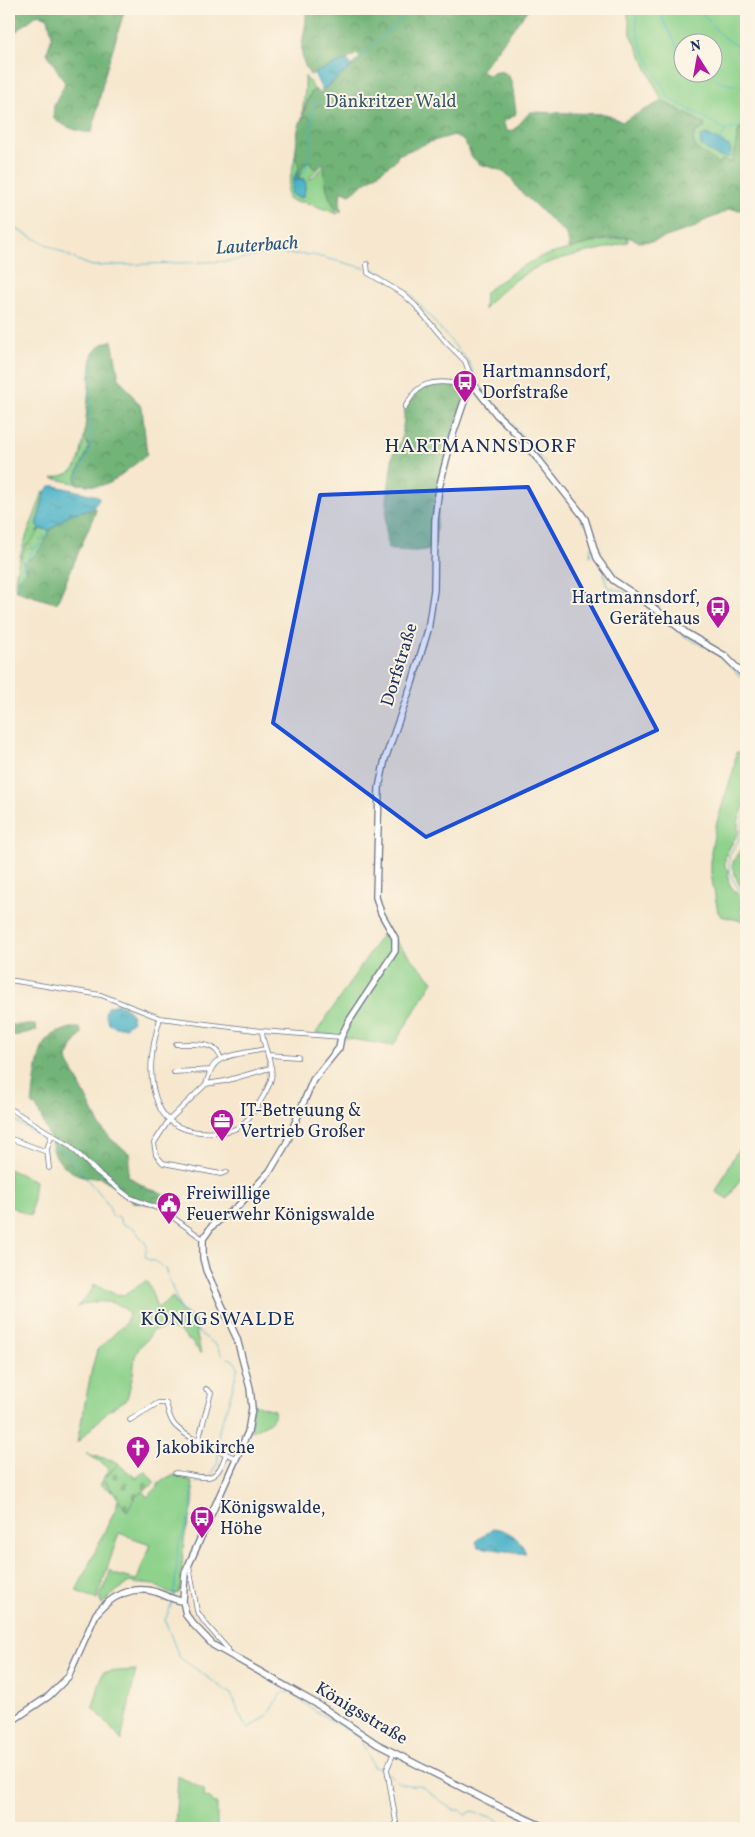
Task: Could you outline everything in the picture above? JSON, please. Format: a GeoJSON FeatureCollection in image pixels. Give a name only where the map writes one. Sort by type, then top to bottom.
{"type":"FeatureCollection","features":[{"type":"Feature","properties":{"kind":"street"},"geometry":{"type":"LineString","coordinates":[[367,266],[370,274],[403,294],[415,305],[440,336],[465,361],[471,377],[471,386]]}},
{"type":"Feature","properties":{"kind":"street"},"geometry":{"type":"LineString","coordinates":[[405,407],[415,392],[422,387],[434,383],[453,383],[475,387],[580,512],[585,520],[597,558],[613,580],[646,602],[676,627],[725,656],[746,677]]}},
{"type":"Feature","properties":{"kind":"street","name":"Dorfstraße"},"geometry":{"type":"LineString","coordinates":[[341,1037],[368,990],[395,950],[395,938],[380,913],[376,896],[379,788],[385,758],[412,683],[428,630],[434,590],[435,520],[439,488],[463,402],[467,390],[471,386]]}},
{"type":"Feature","properties":{"kind":"street"},"geometry":{"type":"LineString","coordinates":[[9,980],[94,994],[160,1018],[262,1031],[341,1037],[339,1048],[313,1080],[286,1144],[270,1171],[238,1206],[212,1226],[203,1239],[203,1258],[206,1270],[237,1339],[250,1388],[252,1408],[249,1427],[185,1573],[180,1601],[148,1590],[130,1591],[110,1600],[96,1614],[68,1677],[49,1696],[9,1723]]}},
{"type":"Feature","properties":{"kind":"street"},"geometry":{"type":"LineString","coordinates":[[160,1018],[152,1048],[151,1075],[158,1105],[169,1120],[179,1127],[194,1132],[225,1132],[240,1127],[248,1120],[272,1077],[268,1055],[262,1041],[262,1031]]}},
{"type":"Feature","properties":{"kind":"street"},"geometry":{"type":"LineString","coordinates":[[176,1044],[211,1045],[218,1049],[222,1059]]}},
{"type":"Feature","properties":{"kind":"street"},"geometry":{"type":"LineString","coordinates":[[226,1172],[221,1174],[180,1168],[161,1162],[154,1152],[154,1143],[169,1120],[206,1084],[216,1062],[265,1049]]}},
{"type":"Feature","properties":{"kind":"street"},"geometry":{"type":"LineString","coordinates":[[268,1055],[298,1057]]}},
{"type":"Feature","properties":{"kind":"street"},"geometry":{"type":"LineString","coordinates":[[206,1084],[225,1081],[270,1068]]}},
{"type":"Feature","properties":{"kind":"street"},"geometry":{"type":"LineString","coordinates":[[174,1072],[211,1070]]}},
{"type":"Feature","properties":{"kind":"street"},"geometry":{"type":"LineString","coordinates":[[9,1108],[69,1145],[97,1172],[129,1197],[164,1211],[203,1239]]}},
{"type":"Feature","properties":{"kind":"street"},"geometry":{"type":"LineString","coordinates":[[49,1168],[47,1152],[52,1134]]}},
{"type":"Feature","properties":{"kind":"street"},"geometry":{"type":"LineString","coordinates":[[9,1138],[47,1152]]}},
{"type":"Feature","properties":{"kind":"street"},"geometry":{"type":"LineString","coordinates":[[198,1442],[211,1393],[206,1389]]}},
{"type":"Feature","properties":{"kind":"street"},"geometry":{"type":"LineString","coordinates":[[130,1420],[158,1403],[166,1403],[175,1426],[198,1442],[236,1458]]}},
{"type":"Feature","properties":{"kind":"street"},"geometry":{"type":"LineString","coordinates":[[175,1473],[208,1477],[219,1472],[226,1454]]}},
{"type":"Feature","properties":{"kind":"street"},"geometry":{"type":"LineString","coordinates":[[189,1563],[197,1610],[205,1623],[227,1648],[228,1653]]}},
{"type":"Feature","properties":{"kind":"street","name":"Königsstraße"},"geometry":{"type":"LineString","coordinates":[[180,1601],[186,1615],[213,1645],[322,1707],[377,1744],[542,1827]]}},
{"type":"Feature","properties":{"kind":"street"},"geometry":{"type":"LineString","coordinates":[[394,1752],[387,1772],[398,1828]]}},
{"type":"Feature","properties":{"kind":"highlighted area"},"geometry":{"type":"Polygon","coordinates":[[[528,487],[657,730],[426,837],[273,723],[320,495],[528,487]]]}},
{"type":"Feature","properties":{"kind":"green space"},"geometry":{"type":"Polygon","coordinates":[[[9,9],[125,9],[105,74],[92,132],[82,132],[53,118],[54,106],[65,83],[47,53],[52,36],[48,18],[38,14],[9,37],[9,9]]]}},
{"type":"Feature","properties":{"kind":"green space","name":"Dänkritzer Wald"},"geometry":{"type":"Polygon","coordinates":[[[306,9],[528,9],[481,71],[487,75],[503,72],[508,75],[512,83],[516,112],[515,115],[504,121],[505,128],[508,131],[514,130],[530,112],[606,114],[622,122],[662,101],[703,123],[705,127],[695,133],[694,144],[718,165],[723,160],[732,162],[739,129],[746,128],[746,208],[742,210],[729,209],[696,227],[654,241],[639,242],[624,237],[595,241],[570,249],[565,233],[519,190],[510,176],[497,169],[479,164],[472,157],[465,142],[454,135],[398,155],[396,160],[350,194],[341,190],[341,212],[329,197],[324,163],[317,170],[309,161],[303,166],[298,181],[296,181],[299,166],[295,157],[298,129],[311,92],[315,90],[320,93],[361,58],[356,54],[347,60],[310,75],[302,58],[306,9]]]}},
{"type":"Feature","properties":{"kind":"green space"},"geometry":{"type":"Polygon","coordinates":[[[627,9],[746,9],[746,128],[739,129],[732,162],[719,166],[700,151],[693,143],[692,138],[705,125],[662,101],[631,34],[627,9]]]}},
{"type":"Feature","properties":{"kind":"green space"},"geometry":{"type":"Polygon","coordinates":[[[305,76],[315,90],[311,92],[302,114],[305,90],[305,76]]]}},
{"type":"Feature","properties":{"kind":"green space"},"geometry":{"type":"Polygon","coordinates":[[[295,157],[299,164],[299,172],[294,177],[292,195],[302,198],[301,178],[298,181],[303,166],[309,160],[317,170],[310,177],[310,180],[324,166],[331,200],[338,214],[304,202],[295,202],[288,198],[287,192],[295,157]]]}},
{"type":"Feature","properties":{"kind":"green space"},"geometry":{"type":"Polygon","coordinates":[[[627,237],[628,242],[549,262],[535,269],[505,288],[484,310],[485,292],[516,270],[540,257],[590,243],[627,237]]]}},
{"type":"Feature","properties":{"kind":"green space"},"geometry":{"type":"Polygon","coordinates":[[[112,340],[119,378],[142,408],[147,455],[110,483],[98,486],[78,484],[76,476],[89,448],[88,443],[84,439],[92,355],[99,346],[112,340]]]}},
{"type":"Feature","properties":{"kind":"green space"},"geometry":{"type":"Polygon","coordinates":[[[435,383],[453,383],[467,387],[442,476],[434,549],[416,551],[392,550],[388,548],[386,527],[393,453],[397,450],[402,437],[405,407],[422,387],[435,383]]]}},
{"type":"Feature","properties":{"kind":"green space"},"geometry":{"type":"Polygon","coordinates":[[[84,439],[88,444],[88,448],[86,458],[76,481],[78,484],[52,478],[68,474],[76,467],[84,439]]]}},
{"type":"Feature","properties":{"kind":"green space"},"geometry":{"type":"Polygon","coordinates":[[[43,491],[45,492],[36,524],[39,529],[37,531],[38,535],[22,560],[27,572],[16,588],[16,591],[15,580],[20,555],[43,491]]]}},
{"type":"Feature","properties":{"kind":"green space"},"geometry":{"type":"Polygon","coordinates":[[[93,508],[96,509],[95,513],[57,603],[16,591],[19,579],[27,571],[21,556],[38,534],[37,530],[49,531],[70,515],[93,508]]]}},
{"type":"Feature","properties":{"kind":"green space"},"geometry":{"type":"Polygon","coordinates":[[[40,529],[50,530],[42,548],[36,555],[28,559],[26,567],[24,567],[24,562],[21,559],[26,546],[40,529]]]}},
{"type":"Feature","properties":{"kind":"green space"},"geometry":{"type":"Polygon","coordinates":[[[736,752],[746,753],[746,801],[738,822],[738,833],[725,856],[725,867],[729,871],[728,876],[732,888],[743,901],[740,912],[745,917],[746,922],[721,916],[718,912],[711,874],[711,851],[716,825],[734,768],[736,752]]]}},
{"type":"Feature","properties":{"kind":"green space"},"geometry":{"type":"Polygon","coordinates":[[[746,836],[746,894],[738,882],[732,867],[734,859],[744,847],[746,836]]]}},
{"type":"Feature","properties":{"kind":"green space"},"geometry":{"type":"Polygon","coordinates":[[[385,930],[433,981],[393,1046],[316,1033],[385,930]]]}},
{"type":"Feature","properties":{"kind":"green space"},"geometry":{"type":"Polygon","coordinates":[[[9,1025],[35,1025],[37,1030],[10,1037],[11,1061],[9,1071],[9,1025]]]}},
{"type":"Feature","properties":{"kind":"green space"},"geometry":{"type":"Polygon","coordinates":[[[70,1028],[80,1028],[82,1034],[73,1045],[67,1058],[68,1063],[100,1126],[111,1139],[130,1154],[128,1176],[148,1189],[160,1192],[169,1198],[163,1203],[156,1205],[133,1202],[121,1190],[100,1177],[86,1177],[72,1172],[56,1157],[36,1106],[32,1105],[36,1072],[43,1046],[51,1036],[70,1028]]]}},
{"type":"Feature","properties":{"kind":"green space"},"geometry":{"type":"Polygon","coordinates":[[[746,1136],[746,1170],[728,1199],[716,1192],[746,1136]]]}},
{"type":"Feature","properties":{"kind":"green space"},"geometry":{"type":"Polygon","coordinates":[[[9,1169],[35,1181],[31,1216],[9,1206],[9,1169]]]}},
{"type":"Feature","properties":{"kind":"green space"},"geometry":{"type":"Polygon","coordinates":[[[146,1281],[157,1308],[173,1297],[181,1311],[194,1321],[201,1354],[191,1341],[178,1330],[165,1328],[153,1331],[140,1346],[135,1356],[127,1399],[108,1411],[77,1443],[97,1350],[125,1324],[129,1314],[118,1305],[105,1302],[90,1303],[77,1307],[92,1290],[94,1284],[115,1294],[124,1295],[146,1281]]]}},
{"type":"Feature","properties":{"kind":"green space"},"geometry":{"type":"Polygon","coordinates":[[[253,1404],[274,1410],[274,1414],[271,1421],[252,1431],[251,1430],[253,1404]]]}},
{"type":"Feature","properties":{"kind":"green space"},"geometry":{"type":"Polygon","coordinates":[[[86,1454],[112,1460],[118,1464],[104,1479],[113,1493],[100,1485],[109,1469],[86,1454]]]}},
{"type":"Feature","properties":{"kind":"green space"},"geometry":{"type":"Polygon","coordinates":[[[118,1464],[136,1478],[145,1471],[155,1483],[135,1497],[127,1511],[104,1479],[118,1464]]]}},
{"type":"Feature","properties":{"kind":"green space"},"geometry":{"type":"Polygon","coordinates":[[[176,1475],[191,1481],[194,1497],[192,1512],[185,1534],[180,1592],[170,1594],[152,1584],[126,1583],[126,1585],[102,1604],[100,1596],[111,1570],[114,1574],[137,1580],[150,1544],[119,1533],[97,1599],[76,1591],[116,1508],[118,1500],[127,1511],[135,1497],[143,1491],[147,1497],[158,1487],[158,1484],[168,1477],[176,1475]]]}},
{"type":"Feature","properties":{"kind":"green space"},"geometry":{"type":"Polygon","coordinates":[[[136,1670],[122,1741],[93,1707],[103,1672],[136,1670]]]}},
{"type":"Feature","properties":{"kind":"green space"},"geometry":{"type":"Polygon","coordinates":[[[178,1776],[204,1790],[203,1797],[210,1799],[217,1805],[217,1828],[175,1828],[178,1776]]]}},
{"type":"Feature","properties":{"kind":"water"},"geometry":{"type":"Polygon","coordinates":[[[347,60],[353,66],[322,90],[314,73],[347,60]]]}},
{"type":"Feature","properties":{"kind":"water"},"geometry":{"type":"Polygon","coordinates":[[[707,134],[729,146],[731,151],[729,157],[718,156],[701,145],[700,137],[707,134]]]}},
{"type":"Feature","properties":{"kind":"water"},"geometry":{"type":"Polygon","coordinates":[[[298,170],[296,181],[303,178],[306,183],[304,196],[300,198],[291,194],[294,177],[298,170]]]}},
{"type":"Feature","properties":{"kind":"water"},"geometry":{"type":"Polygon","coordinates":[[[50,486],[94,495],[99,497],[99,500],[90,510],[71,513],[50,530],[40,529],[37,527],[37,522],[46,490],[50,486]]]}},
{"type":"Feature","properties":{"kind":"water"},"geometry":{"type":"Polygon","coordinates":[[[117,1004],[126,1008],[131,1015],[133,1021],[125,1027],[115,1027],[109,1024],[105,1014],[107,1007],[117,1004]]]}},
{"type":"Feature","properties":{"kind":"water"},"geometry":{"type":"Polygon","coordinates":[[[494,1528],[514,1536],[526,1554],[479,1547],[476,1543],[477,1540],[494,1528]]]}},
{"type":"Feature","properties":{"kind":"waterway"},"geometry":{"type":"LineString","coordinates":[[352,65],[411,9]]}},
{"type":"Feature","properties":{"kind":"waterway"},"geometry":{"type":"LineString","coordinates":[[636,9],[637,30],[642,48],[669,98],[726,130],[746,126]]}},
{"type":"Feature","properties":{"kind":"waterway"},"geometry":{"type":"LineString","coordinates":[[658,9],[672,37]]}},
{"type":"Feature","properties":{"kind":"waterway"},"geometry":{"type":"LineString","coordinates":[[700,9],[720,33],[746,50]]}},
{"type":"Feature","properties":{"kind":"waterway"},"geometry":{"type":"LineString","coordinates":[[721,82],[746,87]]}},
{"type":"Feature","properties":{"kind":"waterway"},"geometry":{"type":"LineString","coordinates":[[304,174],[310,152],[313,107],[317,101]]}},
{"type":"Feature","properties":{"kind":"waterway"},"geometry":{"type":"LineString","coordinates":[[720,141],[725,131]]}},
{"type":"Feature","properties":{"kind":"waterway","name":"Lauterbach"},"geometry":{"type":"LineString","coordinates":[[9,224],[25,234],[93,266],[232,261],[269,253],[313,255],[365,268]]}},
{"type":"Feature","properties":{"kind":"waterway","name":"Lauterbach"},"geometry":{"type":"LineString","coordinates":[[369,268],[383,273],[408,291],[468,361],[478,383],[546,464]]}},
{"type":"Feature","properties":{"kind":"waterway"},"geometry":{"type":"LineString","coordinates":[[77,479],[91,447],[90,395],[92,389],[89,378],[97,349]]}},
{"type":"Feature","properties":{"kind":"waterway","name":"Lauterbach"},"geometry":{"type":"LineString","coordinates":[[553,482],[561,492]]}},
{"type":"Feature","properties":{"kind":"waterway","name":"Lauterbach"},"geometry":{"type":"LineString","coordinates":[[580,517],[584,525]]}},
{"type":"Feature","properties":{"kind":"waterway"},"geometry":{"type":"LineString","coordinates":[[17,589],[25,564],[34,547],[37,547],[48,534],[47,531]]}},
{"type":"Feature","properties":{"kind":"waterway"},"geometry":{"type":"LineString","coordinates":[[33,555],[40,546]]}},
{"type":"Feature","properties":{"kind":"waterway","name":"Lauterbach"},"geometry":{"type":"LineString","coordinates":[[590,556],[591,547]]}},
{"type":"Feature","properties":{"kind":"waterway","name":"Lauterbach"},"geometry":{"type":"LineString","coordinates":[[604,573],[607,587],[627,593],[651,609]]}},
{"type":"Feature","properties":{"kind":"waterway"},"geometry":{"type":"LineString","coordinates":[[9,621],[12,606]]}},
{"type":"Feature","properties":{"kind":"waterway","name":"Lauterbach"},"geometry":{"type":"LineString","coordinates":[[654,612],[684,636],[703,646]]}},
{"type":"Feature","properties":{"kind":"waterway","name":"Lauterbach"},"geometry":{"type":"LineString","coordinates":[[718,655],[746,682]]}},
{"type":"Feature","properties":{"kind":"waterway","name":"Lauterbach"},"geometry":{"type":"LineString","coordinates":[[746,811],[738,841],[729,855],[729,869],[733,880],[746,901]]}},
{"type":"Feature","properties":{"kind":"waterway"},"geometry":{"type":"LineString","coordinates":[[9,1117],[47,1141]]}},
{"type":"Feature","properties":{"kind":"waterway"},"geometry":{"type":"LineString","coordinates":[[51,1143],[73,1159],[109,1206],[112,1216],[119,1217],[122,1224],[134,1228],[147,1246],[145,1256],[147,1259],[159,1263],[165,1269],[181,1310],[195,1320],[198,1332],[216,1345],[222,1355]]}},
{"type":"Feature","properties":{"kind":"waterway"},"geometry":{"type":"LineString","coordinates":[[218,1447],[219,1429],[238,1367],[233,1360],[228,1358]]}},
{"type":"Feature","properties":{"kind":"waterway"},"geometry":{"type":"LineString","coordinates":[[211,1474],[218,1462],[218,1453]]}},
{"type":"Feature","properties":{"kind":"waterway"},"geometry":{"type":"LineString","coordinates":[[196,1483],[207,1480]]}},
{"type":"Feature","properties":{"kind":"waterway"},"geometry":{"type":"LineString","coordinates":[[174,1597],[178,1546],[191,1513],[192,1488]]}},
{"type":"Feature","properties":{"kind":"waterway"},"geometry":{"type":"LineString","coordinates":[[173,1601],[165,1620],[179,1657],[231,1694],[244,1724],[249,1728],[267,1716],[282,1692],[290,1692],[312,1709],[360,1738],[373,1767],[386,1771]]}},
{"type":"Feature","properties":{"kind":"waterway"},"geometry":{"type":"LineString","coordinates":[[389,1773],[395,1780],[403,1784],[420,1785],[453,1810],[460,1810],[466,1815],[472,1811],[494,1818],[511,1828]]}},
{"type":"Feature","properties":{"kind":"place","name":"Hartmannsdorf, Dorfstraße"},"geometry":{"type":"Point","coordinates":[465,403]}},
{"type":"Feature","properties":{"kind":"place","name":"Hartmannsdorf, Gerätehaus"},"geometry":{"type":"Point","coordinates":[718,629]}},
{"type":"Feature","properties":{"kind":"place","name":"IT-Betreuung & Vertrieb Großer"},"geometry":{"type":"Point","coordinates":[222,1142]}},
{"type":"Feature","properties":{"kind":"place","name":"Freiwillige Feuerwehr Königswalde"},"geometry":{"type":"Point","coordinates":[169,1225]}},
{"type":"Feature","properties":{"kind":"place","name":"Jakobikirche"},"geometry":{"type":"Point","coordinates":[138,1469]}},
{"type":"Feature","properties":{"kind":"place","name":"Königswalde, Höhe"},"geometry":{"type":"Point","coordinates":[202,1539]}},
{"type":"Feature","properties":{"kind":"district","name":"HARTMANNSDORF"},"geometry":{"type":"Point","coordinates":[481,447]}},
{"type":"Feature","properties":{"kind":"district","name":"KÖNIGSWALDE"},"geometry":{"type":"Point","coordinates":[218,1320]}}]}
